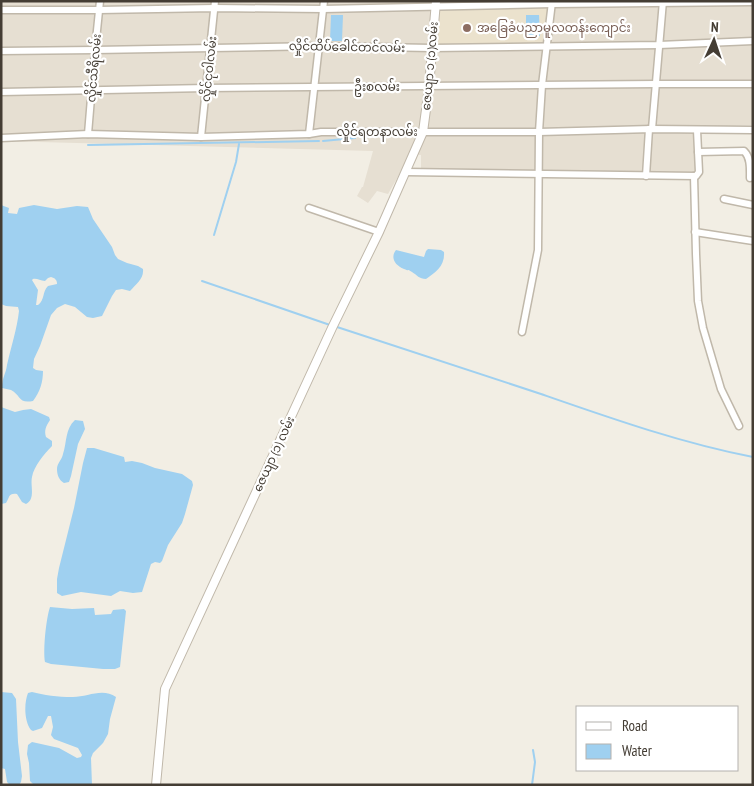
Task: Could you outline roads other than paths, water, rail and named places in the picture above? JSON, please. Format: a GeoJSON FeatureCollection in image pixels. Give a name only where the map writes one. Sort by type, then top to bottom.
{"type":"FeatureCollection","features":[{"type":"Feature","properties":{"kind":"street","name":"လှိုင်သီရိလမ်း"},"geometry":{"type":"LineString","coordinates":[[88,134],[94,50],[100,1]]}},
{"type":"Feature","properties":{"kind":"street"},"geometry":{"type":"LineString","coordinates":[[310,134],[324,1]]}},
{"type":"Feature","properties":{"kind":"street"},"geometry":{"type":"LineString","coordinates":[[646,176],[663,2]]}},
{"type":"Feature","properties":{"kind":"street"},"geometry":{"type":"LineString","coordinates":[[1,10],[99,10],[215,5],[323,9],[435,4],[753,2]]}},
{"type":"Feature","properties":{"kind":"street"},"geometry":{"type":"LineString","coordinates":[[522,332],[538,250],[539,132],[542,86],[552,3]]}},
{"type":"Feature","properties":{"kind":"street","name":"ဇေယျာ ၁ (၁)လမ်း"},"geometry":{"type":"LineString","coordinates":[[423,132],[429,87],[435,4]]}},
{"type":"Feature","properties":{"kind":"street","name":"လှိုင်ငုဝါလမ်း"},"geometry":{"type":"LineString","coordinates":[[201,137],[215,5]]}},
{"type":"Feature","properties":{"kind":"street","name":"လှိုင်ထိပ်ခေါင်တင်လမ်း"},"geometry":{"type":"LineString","coordinates":[[1,51],[320,46],[432,48],[659,45],[753,41]]}},
{"type":"Feature","properties":{"kind":"street","name":"ဦးစလမ်း"},"geometry":{"type":"LineString","coordinates":[[1,92],[207,88],[753,84]]}},
{"type":"Feature","properties":{"kind":"street"},"geometry":{"type":"LineString","coordinates":[[406,172],[694,176],[698,175],[699,172],[697,130]]}},
{"type":"Feature","properties":{"kind":"street","name":"လှိုင်ရတနာလမ်း"},"geometry":{"type":"LineString","coordinates":[[1,138],[88,134],[201,137],[310,134],[321,132],[753,130]]}},
{"type":"Feature","properties":{"kind":"street","name":"ဇေယျာ (၁) လမ်း"},"geometry":{"type":"LineString","coordinates":[[156,785],[165,689],[332,328],[379,232],[423,132]]}},
{"type":"Feature","properties":{"kind":"street"},"geometry":{"type":"LineString","coordinates":[[698,152],[744,151],[749,158],[750,178]]}},
{"type":"Feature","properties":{"kind":"street"},"geometry":{"type":"LineString","coordinates":[[694,176],[698,301],[703,328],[721,389],[739,426]]}},
{"type":"Feature","properties":{"kind":"street"},"geometry":{"type":"LineString","coordinates":[[724,199],[753,205]]}},
{"type":"Feature","properties":{"kind":"street"},"geometry":{"type":"LineString","coordinates":[[309,208],[379,232]]}},
{"type":"Feature","properties":{"kind":"street"},"geometry":{"type":"LineString","coordinates":[[695,232],[753,242]]}},
{"type":"Feature","properties":{"kind":"water"},"geometry":{"type":"Polygon","coordinates":[[[331,15],[343,15],[342,41],[330,41],[331,15]]]}},
{"type":"Feature","properties":{"kind":"water"},"geometry":{"type":"Polygon","coordinates":[[[526,15],[539,15],[540,36],[526,36],[526,15]]]}},
{"type":"Feature","properties":{"kind":"water"},"geometry":{"type":"Polygon","coordinates":[[[1,205],[9,208],[8,213],[17,214],[19,208],[34,205],[57,209],[77,206],[88,207],[93,219],[118,259],[143,269],[141,279],[130,291],[116,290],[102,316],[87,317],[75,307],[65,304],[57,308],[51,315],[34,359],[33,368],[43,371],[41,387],[33,401],[22,400],[11,390],[2,388],[19,311],[18,307],[1,304],[1,205]],[[51,277],[45,281],[32,280],[38,290],[36,305],[42,301],[48,286],[57,284],[56,280],[51,277]]]}},
{"type":"Feature","properties":{"kind":"water"},"geometry":{"type":"Polygon","coordinates":[[[428,249],[441,250],[444,252],[444,257],[439,268],[426,279],[420,278],[401,267],[396,263],[393,256],[396,250],[424,257],[428,249]]]}},
{"type":"Feature","properties":{"kind":"water"},"geometry":{"type":"Polygon","coordinates":[[[1,407],[15,412],[31,409],[49,417],[50,420],[45,432],[46,437],[52,441],[52,446],[43,456],[33,473],[32,496],[26,504],[22,502],[17,494],[12,494],[6,503],[1,504],[1,407]]]}},
{"type":"Feature","properties":{"kind":"water"},"geometry":{"type":"Polygon","coordinates":[[[75,420],[83,421],[85,429],[78,444],[69,482],[64,483],[59,477],[57,467],[68,432],[75,420]]]}},
{"type":"Feature","properties":{"kind":"water"},"geometry":{"type":"Polygon","coordinates":[[[87,448],[94,448],[124,457],[125,462],[142,463],[182,474],[192,481],[193,485],[182,523],[168,545],[162,561],[151,564],[142,592],[120,591],[111,596],[81,592],[62,596],[57,593],[59,568],[87,448]]]}},
{"type":"Feature","properties":{"kind":"water"},"geometry":{"type":"Polygon","coordinates":[[[50,607],[94,608],[95,615],[111,614],[113,610],[124,609],[126,611],[120,667],[103,669],[45,662],[45,634],[50,607]]]}},
{"type":"Feature","properties":{"kind":"water"},"geometry":{"type":"Polygon","coordinates":[[[1,692],[12,693],[16,699],[22,776],[19,785],[10,785],[7,782],[5,769],[1,768],[1,692]]]}},
{"type":"Feature","properties":{"kind":"water"},"geometry":{"type":"Polygon","coordinates":[[[32,692],[51,696],[71,697],[105,693],[116,697],[108,734],[91,758],[92,785],[34,785],[30,781],[27,754],[28,745],[32,742],[59,748],[77,758],[82,755],[78,748],[54,739],[51,735],[53,727],[51,716],[48,716],[42,728],[31,730],[27,722],[25,707],[28,693],[32,692]]]}},
{"type":"Feature","properties":{"kind":"waterway"},"geometry":{"type":"LineString","coordinates":[[323,141],[355,138]]}},
{"type":"Feature","properties":{"kind":"waterway"},"geometry":{"type":"LineString","coordinates":[[88,145],[319,141]]}},
{"type":"Feature","properties":{"kind":"waterway"},"geometry":{"type":"LineString","coordinates":[[214,235],[236,162],[239,144]]}},
{"type":"Feature","properties":{"kind":"waterway"},"geometry":{"type":"LineString","coordinates":[[202,281],[330,325]]}},
{"type":"Feature","properties":{"kind":"waterway"},"geometry":{"type":"LineString","coordinates":[[334,326],[646,429],[699,445],[753,457]]}},
{"type":"Feature","properties":{"kind":"waterway"},"geometry":{"type":"LineString","coordinates":[[532,785],[535,762],[533,750]]}},
{"type":"Feature","properties":{"kind":"place","name":"အခြေခံပညာမူလတန်းကျောင်း"},"geometry":{"type":"Point","coordinates":[467,28]}}]}
